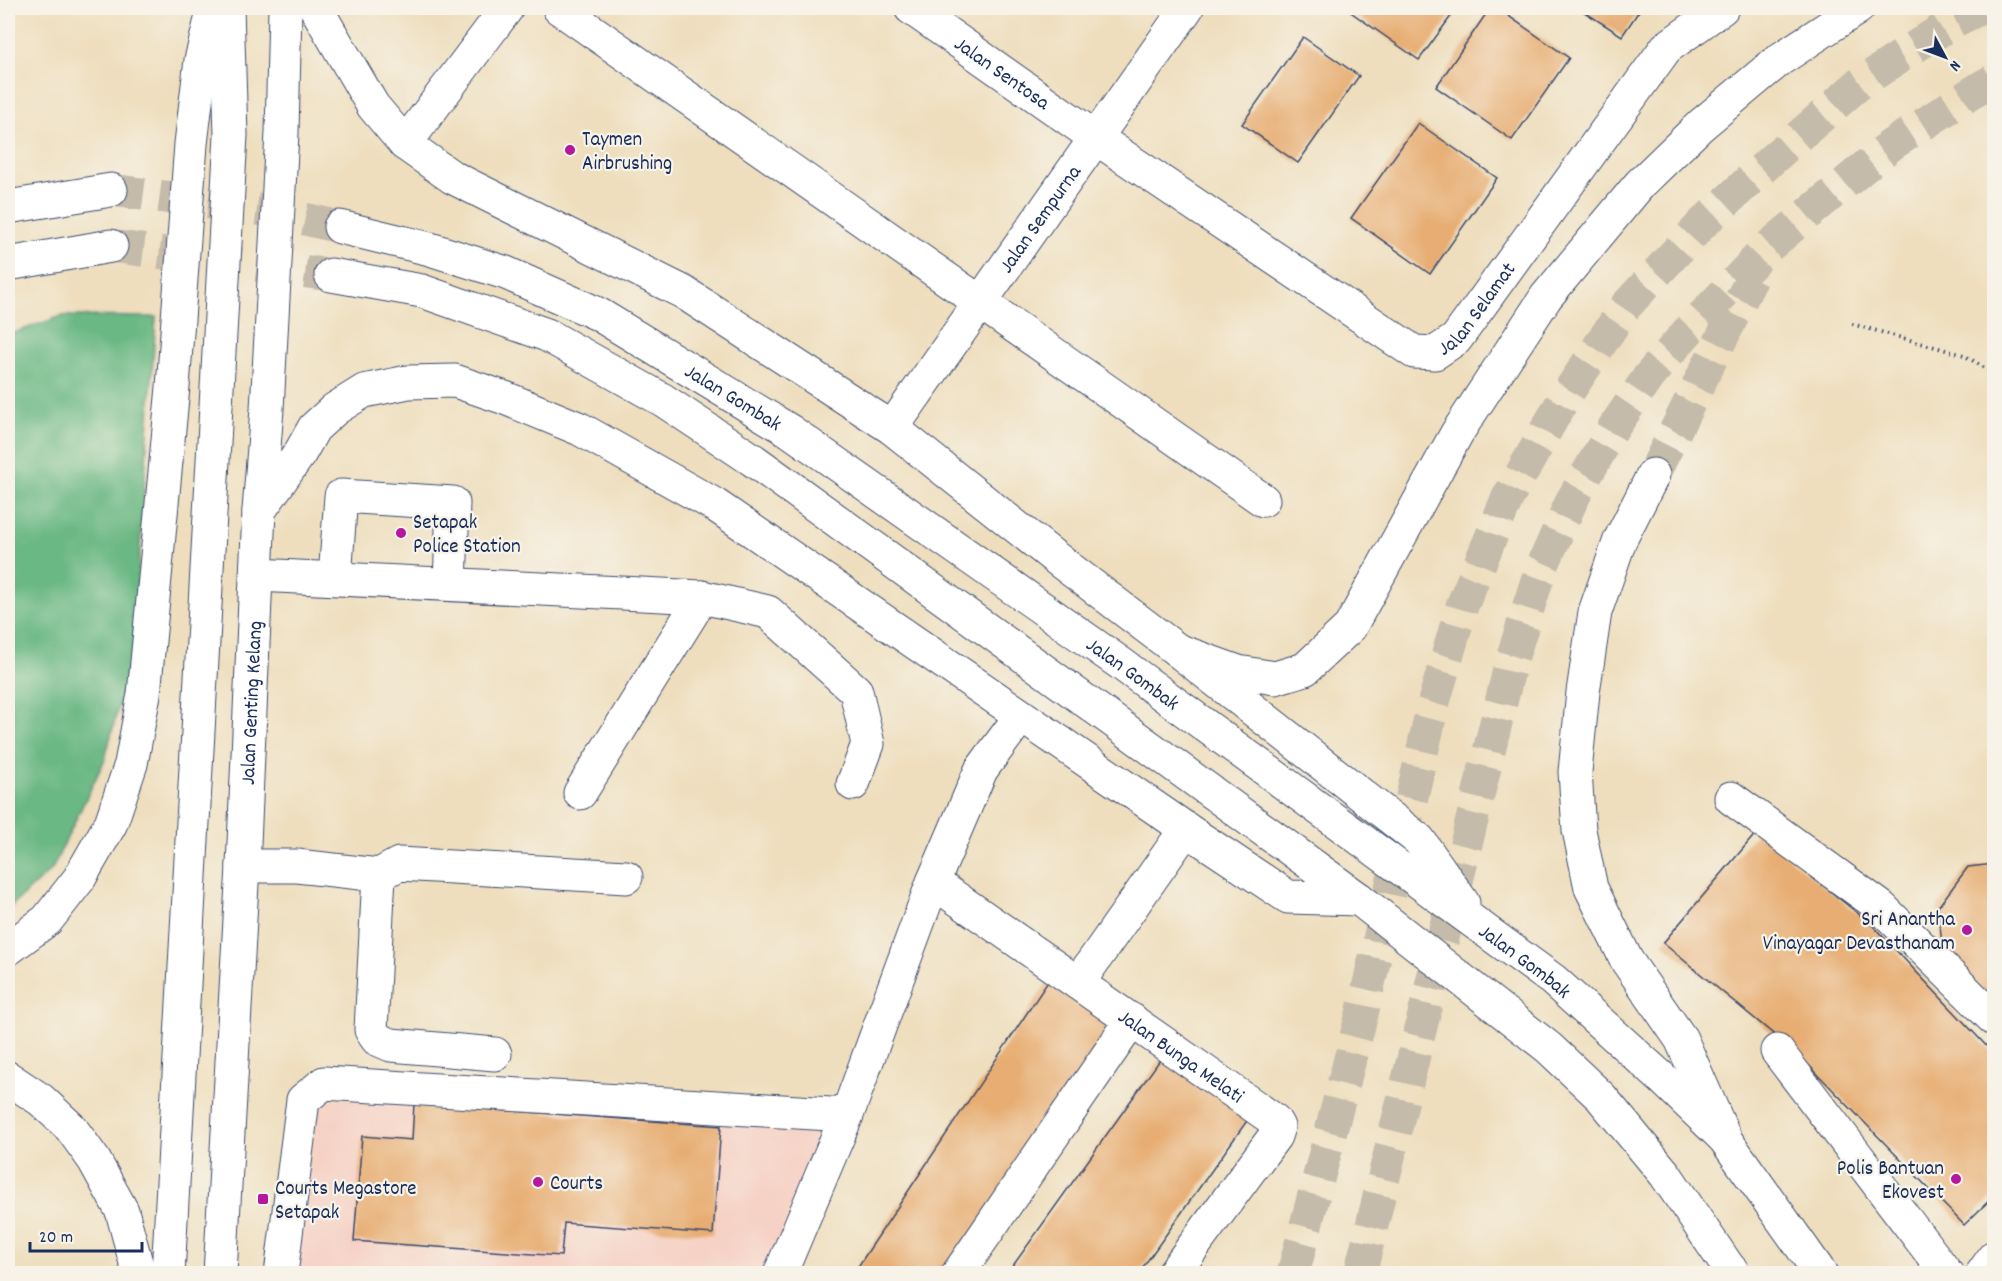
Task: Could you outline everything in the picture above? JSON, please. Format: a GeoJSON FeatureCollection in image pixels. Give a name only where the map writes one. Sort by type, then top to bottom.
{"type":"FeatureCollection","features":[{"type":"Feature","properties":{"kind":"main road"},"geometry":{"type":"LineString","coordinates":[[8,949],[46,920],[79,879],[111,823],[131,764],[144,694],[173,387],[191,144],[201,60],[214,8]]}},
{"type":"Feature","properties":{"kind":"main road"},"geometry":{"type":"LineString","coordinates":[[168,1274],[231,135],[227,8]]}},
{"type":"Feature","properties":{"kind":"main road","name":"Jalan Genting Kelang"},"geometry":{"type":"LineString","coordinates":[[220,1274],[243,866],[259,511],[282,133],[285,8]]}},
{"type":"Feature","properties":{"kind":"main road"},"geometry":{"type":"LineString","coordinates":[[316,8],[374,106],[405,144],[452,177],[683,292],[892,428],[1419,840],[1479,926]]}},
{"type":"Feature","properties":{"kind":"main road"},"geometry":{"type":"LineString","coordinates":[[405,144],[507,8]]}},
{"type":"Feature","properties":{"kind":"main road"},"geometry":{"type":"LineString","coordinates":[[559,8],[1263,500]]}},
{"type":"Feature","properties":{"kind":"main road","name":"Jalan Sentosa"},"geometry":{"type":"LineString","coordinates":[[911,8],[1096,138]]}},
{"type":"Feature","properties":{"kind":"main road","name":"Jalan Sempurna"},"geometry":{"type":"LineString","coordinates":[[892,428],[1187,8]]}},
{"type":"Feature","properties":{"kind":"main road","name":"Jalan Selamat"},"geometry":{"type":"LineString","coordinates":[[1096,138],[1414,352],[1435,353],[1456,339],[1666,48],[1722,8]]}},
{"type":"Feature","properties":{"kind":"main road"},"geometry":{"type":"LineString","coordinates":[[1177,650],[1238,672],[1275,678],[1305,669],[1350,627],[1457,433],[1546,297],[1640,184],[1701,125],[1779,60],[1858,8]]}},
{"type":"Feature","properties":{"kind":"main road"},"geometry":{"type":"LineString","coordinates":[[8,207],[111,190]]}},
{"type":"Feature","properties":{"kind":"main road","name":"Jalan Gombak"},"geometry":{"type":"LineString","coordinates":[[340,227],[430,249],[516,277],[598,314],[790,431],[1120,663],[1553,980],[1664,1080],[1725,1139],[1821,1274]]}},
{"type":"Feature","properties":{"kind":"main road"},"geometry":{"type":"LineString","coordinates":[[8,264],[111,246]]}},
{"type":"Feature","properties":{"kind":"main road","name":"Jalan Gombak"},"geometry":{"type":"LineString","coordinates":[[331,275],[422,291],[547,335],[663,400],[753,460],[1359,899],[1549,1048],[1601,1097],[1665,1174],[1732,1273]]}},
{"type":"Feature","properties":{"kind":"main road"},"geometry":{"type":"LineString","coordinates":[[259,511],[300,453],[314,428],[335,409],[364,391],[408,382],[456,381],[505,398],[580,429],[715,505],[1288,897],[1359,899]]}},
{"type":"Feature","properties":{"kind":"main road"},"geometry":{"type":"LineString","coordinates":[[1653,475],[1620,540],[1595,612],[1583,692],[1575,772],[1579,830],[1592,888],[1627,961],[1681,1039],[1725,1139]]}},
{"type":"Feature","properties":{"kind":"main road"},"geometry":{"type":"LineString","coordinates":[[335,578],[341,496],[453,503],[450,584]]}},
{"type":"Feature","properties":{"kind":"main road"},"geometry":{"type":"LineString","coordinates":[[257,575],[702,597],[768,612],[856,691],[868,744],[853,784]]}},
{"type":"Feature","properties":{"kind":"main road"},"geometry":{"type":"LineString","coordinates":[[580,793],[702,597]]}},
{"type":"Feature","properties":{"kind":"main road"},"geometry":{"type":"LineString","coordinates":[[780,1274],[847,1115],[933,882],[981,770],[1021,716]]}},
{"type":"Feature","properties":{"kind":"main road"},"geometry":{"type":"LineString","coordinates":[[1731,798],[1881,907],[1995,1019]]}},
{"type":"Feature","properties":{"kind":"main road"},"geometry":{"type":"LineString","coordinates":[[1078,983],[1186,829]]}},
{"type":"Feature","properties":{"kind":"main road"},"geometry":{"type":"LineString","coordinates":[[243,866],[297,866],[379,875],[399,864],[626,877]]}},
{"type":"Feature","properties":{"kind":"main road"},"geometry":{"type":"LineString","coordinates":[[379,875],[371,1030],[377,1039],[391,1045],[495,1054]]}},
{"type":"Feature","properties":{"kind":"main road","name":"Jalan Bunga Melati"},"geometry":{"type":"LineString","coordinates":[[933,882],[1274,1120],[1278,1127],[1275,1136],[1173,1274]]}},
{"type":"Feature","properties":{"kind":"main road"},"geometry":{"type":"LineString","coordinates":[[958,1274],[1132,1020]]}},
{"type":"Feature","properties":{"kind":"main road"},"geometry":{"type":"LineString","coordinates":[[1776,1051],[1947,1274]]}},
{"type":"Feature","properties":{"kind":"main road"},"geometry":{"type":"LineString","coordinates":[[8,1078],[41,1100],[71,1128],[94,1160],[122,1211],[139,1274]]}},
{"type":"Feature","properties":{"kind":"main road"},"geometry":{"type":"LineString","coordinates":[[281,1274],[303,1100],[324,1083],[847,1115]]}},
{"type":"Feature","properties":{"kind":"main road"},"geometry":{"type":"LineString","coordinates":[[1983,1274],[1995,1257]]}},
{"type":"Feature","properties":{"kind":"path"},"geometry":{"type":"LineString","coordinates":[[1852,324],[1964,355],[1995,374]]}},
{"type":"Feature","properties":{"kind":"shaded area"},"geometry":{"type":"Polygon","coordinates":[[[319,1098],[825,1128],[764,1273],[297,1274],[319,1098]]]}},
{"type":"Feature","properties":{"kind":"green space"},"geometry":{"type":"Polygon","coordinates":[[[62,316],[156,317],[133,649],[105,759],[52,869],[8,909],[8,335],[62,316]]]}},
{"type":"Feature","properties":{"kind":"building"},"geometry":{"type":"Polygon","coordinates":[[[1345,8],[1457,8],[1419,60],[1345,8]]]}},
{"type":"Feature","properties":{"kind":"building"},"geometry":{"type":"Polygon","coordinates":[[[1490,8],[1497,8],[1569,58],[1512,140],[1436,87],[1490,8]]]}},
{"type":"Feature","properties":{"kind":"building"},"geometry":{"type":"Polygon","coordinates":[[[1578,8],[1641,8],[1622,36],[1578,8]]]}},
{"type":"Feature","properties":{"kind":"building"},"geometry":{"type":"Polygon","coordinates":[[[1303,37],[1359,76],[1298,163],[1242,124],[1303,37]]]}},
{"type":"Feature","properties":{"kind":"building"},"geometry":{"type":"Polygon","coordinates":[[[1418,123],[1497,178],[1430,274],[1351,218],[1418,123]]]}},
{"type":"Feature","properties":{"kind":"building"},"geometry":{"type":"Polygon","coordinates":[[[1757,832],[1872,925],[1994,1054],[1994,1196],[1964,1225],[1800,1056],[1663,943],[1757,832]]]}},
{"type":"Feature","properties":{"kind":"building","name":"Sri Anantha Vinayagar Devasthanam"},"geometry":{"type":"Polygon","coordinates":[[[1994,864],[1994,995],[1983,997],[1943,953],[1938,907],[1968,867],[1994,864]]]}},
{"type":"Feature","properties":{"kind":"building"},"geometry":{"type":"Polygon","coordinates":[[[1051,977],[1117,1021],[949,1274],[853,1274],[1051,977]]]}},
{"type":"Feature","properties":{"kind":"building"},"geometry":{"type":"Polygon","coordinates":[[[1162,1057],[1249,1118],[1138,1274],[1007,1274],[1162,1057]]]}},
{"type":"Feature","properties":{"kind":"building","name":"Courts"},"geometry":{"type":"Polygon","coordinates":[[[414,1104],[721,1126],[713,1234],[564,1223],[561,1256],[354,1241],[362,1136],[412,1140],[414,1104]]]}},
{"type":"Feature","properties":{"kind":"tunnel"},"geometry":{"type":"LineString","coordinates":[[1293,1274],[1362,1014],[1433,705],[1462,606],[1507,499],[1563,400],[1625,307],[1703,223],[1859,84],[1953,22],[1981,8]]}},
{"type":"Feature","properties":{"kind":"tunnel"},"geometry":{"type":"LineString","coordinates":[[1360,1274],[1511,662],[1540,571],[1572,500],[1614,427],[1649,376],[1768,247],[1891,145],[1994,80]]}},
{"type":"Feature","properties":{"kind":"tunnel"},"geometry":{"type":"LineString","coordinates":[[111,190],[265,210],[340,227]]}},
{"type":"Feature","properties":{"kind":"tunnel"},"geometry":{"type":"LineString","coordinates":[[111,246],[331,275]]}},
{"type":"Feature","properties":{"kind":"tunnel"},"geometry":{"type":"LineString","coordinates":[[1653,475],[1752,278]]}},
{"type":"Feature","properties":{"kind":"place","name":"Taymen Airbrushing"},"geometry":{"type":"Point","coordinates":[570,150]}},
{"type":"Feature","properties":{"kind":"place","name":"Setapak Police Station"},"geometry":{"type":"Point","coordinates":[401,533]}},
{"type":"Feature","properties":{"kind":"place","name":"Sri Anantha Vinayagar Devasthanam"},"geometry":{"type":"Point","coordinates":[1967,930]}},
{"type":"Feature","properties":{"kind":"place","name":"Polis Bantuan Ekovest"},"geometry":{"type":"Point","coordinates":[1956,1179]}},
{"type":"Feature","properties":{"kind":"place","name":"Courts"},"geometry":{"type":"Point","coordinates":[538,1182]}},
{"type":"Feature","properties":{"kind":"place","name":"Courts Megastore Setapak"},"geometry":{"type":"Point","coordinates":[263,1199]}}]}
